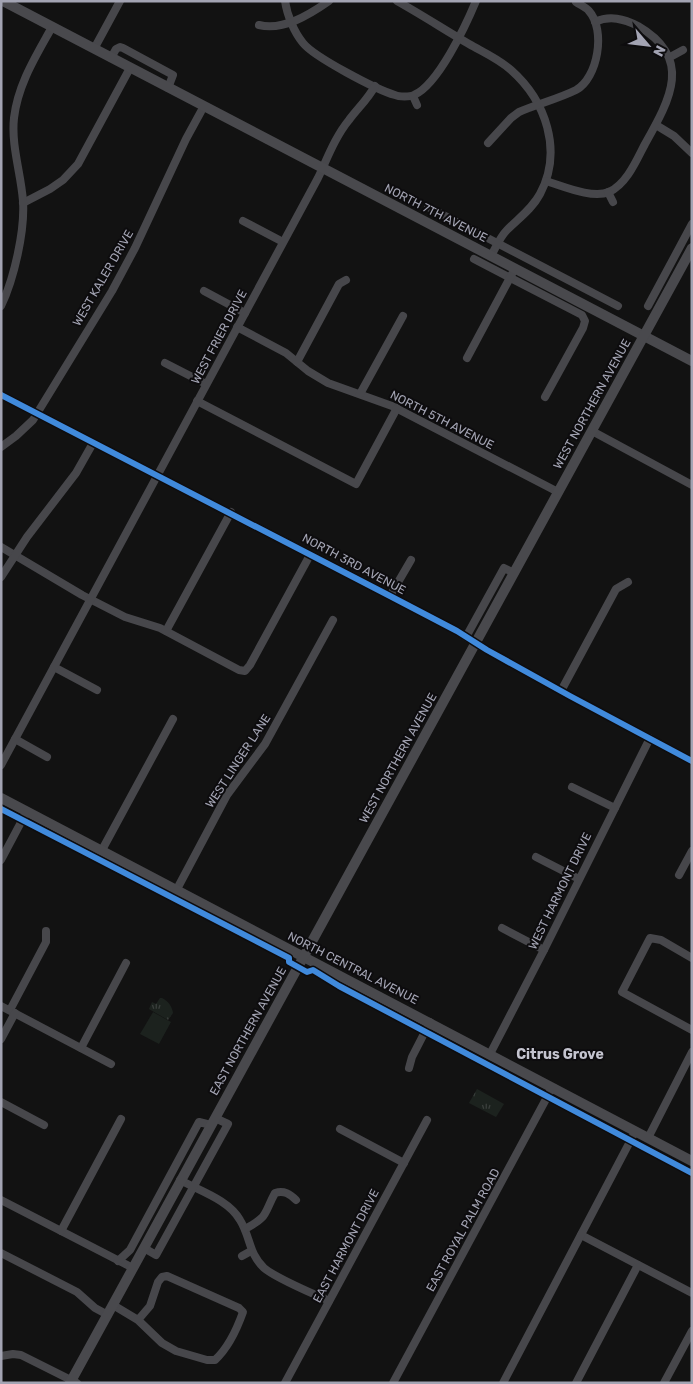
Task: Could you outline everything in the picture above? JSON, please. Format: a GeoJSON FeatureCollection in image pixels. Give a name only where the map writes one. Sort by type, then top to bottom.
{"type":"FeatureCollection","features":[{"type":"Feature","properties":{"kind":"main road","name":"NORTH 7TH AVENUE"},"geometry":{"type":"LineString","coordinates":[[3,1],[491,256],[513,273],[692,361]]}},
{"type":"Feature","properties":{"kind":"main road","name":"WEST NORTHERN AVENUE"},"geometry":{"type":"LineString","coordinates":[[304,956],[690,254]]}},
{"type":"Feature","properties":{"kind":"main road","name":"NORTH CENTRAL AVENUE"},"geometry":{"type":"LineString","coordinates":[[1,798],[692,1161]]}},
{"type":"Feature","properties":{"kind":"main road","name":"EAST NORTHERN AVENUE"},"geometry":{"type":"LineString","coordinates":[[73,1382],[180,1180],[304,956]]}},
{"type":"Feature","properties":{"kind":"street"},"geometry":{"type":"LineString","coordinates":[[94,50],[120,1]]}},
{"type":"Feature","properties":{"kind":"street"},"geometry":{"type":"LineString","coordinates":[[285,1],[291,22],[303,43],[328,62],[396,96],[413,96],[433,80],[469,18],[476,1]]}},
{"type":"Feature","properties":{"kind":"street"},"geometry":{"type":"LineString","coordinates":[[259,25],[274,26],[291,22],[313,12],[328,1]]}},
{"type":"Feature","properties":{"kind":"street"},"geometry":{"type":"LineString","coordinates":[[397,1],[504,64],[529,89],[545,116],[552,144],[546,181],[525,215],[506,231],[491,256]]}},
{"type":"Feature","properties":{"kind":"street"},"geometry":{"type":"LineString","coordinates":[[488,143],[519,112],[578,89],[587,78],[596,60],[600,43],[595,22],[589,11],[576,2]]}},
{"type":"Feature","properties":{"kind":"street"},"geometry":{"type":"LineString","coordinates":[[546,181],[579,192],[592,194],[608,192],[620,183],[630,170],[670,99],[674,87],[675,76],[672,56],[667,47],[656,37],[634,24],[617,18],[601,19],[595,22]]}},
{"type":"Feature","properties":{"kind":"street"},"geometry":{"type":"LineString","coordinates":[[1,306],[8,290],[18,251],[23,203],[14,143],[17,97],[26,74],[52,27]]}},
{"type":"Feature","properties":{"kind":"street"},"geometry":{"type":"LineString","coordinates":[[111,58],[116,49],[123,48],[173,75],[168,88]]}},
{"type":"Feature","properties":{"kind":"street"},"geometry":{"type":"LineString","coordinates":[[672,56],[683,50]]}},
{"type":"Feature","properties":{"kind":"street"},"geometry":{"type":"LineString","coordinates":[[23,203],[63,180],[78,164],[130,68]]}},
{"type":"Feature","properties":{"kind":"street","name":"WEST FRIER DRIVE"},"geometry":{"type":"LineString","coordinates":[[1,764],[338,137],[348,120],[375,86]]}},
{"type":"Feature","properties":{"kind":"street"},"geometry":{"type":"LineString","coordinates":[[413,96],[418,105]]}},
{"type":"Feature","properties":{"kind":"street","name":"WEST KALER DRIVE"},"geometry":{"type":"LineString","coordinates":[[1,447],[27,427],[38,413],[121,274],[186,139],[204,106]]}},
{"type":"Feature","properties":{"kind":"street"},"geometry":{"type":"LineString","coordinates":[[656,125],[674,136],[692,153]]}},
{"type":"Feature","properties":{"kind":"street"},"geometry":{"type":"LineString","coordinates":[[608,192],[613,202]]}},
{"type":"Feature","properties":{"kind":"street","name":"NORTH 7TH AVENUE"},"geometry":{"type":"LineString","coordinates":[[428,207],[618,306]]}},
{"type":"Feature","properties":{"kind":"street"},"geometry":{"type":"LineString","coordinates":[[243,221],[283,242]]}},
{"type":"Feature","properties":{"kind":"street"},"geometry":{"type":"LineString","coordinates":[[648,306],[692,224]]}},
{"type":"Feature","properties":{"kind":"street"},"geometry":{"type":"LineString","coordinates":[[474,259],[513,273],[582,315],[585,321],[583,328],[545,397]]}},
{"type":"Feature","properties":{"kind":"street"},"geometry":{"type":"LineString","coordinates":[[467,358],[513,273]]}},
{"type":"Feature","properties":{"kind":"street"},"geometry":{"type":"LineString","coordinates":[[297,362],[339,284],[346,280]]}},
{"type":"Feature","properties":{"kind":"street"},"geometry":{"type":"LineString","coordinates":[[204,291],[245,313]]}},
{"type":"Feature","properties":{"kind":"street"},"geometry":{"type":"LineString","coordinates":[[360,394],[403,316]]}},
{"type":"Feature","properties":{"kind":"street","name":"NORTH 5TH AVENUE"},"geometry":{"type":"LineString","coordinates":[[237,327],[279,349],[328,384],[397,408],[558,492]]}},
{"type":"Feature","properties":{"kind":"street"},"geometry":{"type":"LineString","coordinates":[[165,363],[206,384]]}},
{"type":"Feature","properties":{"kind":"street","name":"NORTH 3RD AVENUE"},"geometry":{"type":"LineString","coordinates":[[1,394],[157,476],[287,541],[692,761]]}},
{"type":"Feature","properties":{"kind":"street"},"geometry":{"type":"LineString","coordinates":[[197,401],[356,484],[397,408]]}},
{"type":"Feature","properties":{"kind":"street"},"geometry":{"type":"LineString","coordinates":[[592,431],[692,485]]}},
{"type":"Feature","properties":{"kind":"street"},"geometry":{"type":"LineString","coordinates":[[1,577],[14,556],[76,473],[93,443]]}},
{"type":"Feature","properties":{"kind":"street"},"geometry":{"type":"LineString","coordinates":[[166,631],[231,512]]}},
{"type":"Feature","properties":{"kind":"street"},"geometry":{"type":"LineString","coordinates":[[1,547],[90,599],[125,617],[166,631],[239,670],[245,671],[310,555]]}},
{"type":"Feature","properties":{"kind":"street"},"geometry":{"type":"LineString","coordinates":[[390,596],[410,560]]}},
{"type":"Feature","properties":{"kind":"street"},"geometry":{"type":"LineString","coordinates":[[466,637],[504,568],[514,572]]}},
{"type":"Feature","properties":{"kind":"street"},"geometry":{"type":"LineString","coordinates":[[561,691],[616,588],[628,582]]}},
{"type":"Feature","properties":{"kind":"street","name":"WEST LINGER LANE"},"geometry":{"type":"LineString","coordinates":[[176,889],[226,795],[265,744],[333,620]]}},
{"type":"Feature","properties":{"kind":"street"},"geometry":{"type":"LineString","coordinates":[[54,667],[97,690]]}},
{"type":"Feature","properties":{"kind":"street"},"geometry":{"type":"LineString","coordinates":[[102,850],[173,719]]}},
{"type":"Feature","properties":{"kind":"street","name":"WEST HARMONT DRIVE"},"geometry":{"type":"LineString","coordinates":[[490,1054],[650,738]]}},
{"type":"Feature","properties":{"kind":"street"},"geometry":{"type":"LineString","coordinates":[[15,740],[47,757]]}},
{"type":"Feature","properties":{"kind":"street"},"geometry":{"type":"LineString","coordinates":[[572,787],[615,808]]}},
{"type":"Feature","properties":{"kind":"street"},"geometry":{"type":"LineString","coordinates":[[1,860],[27,811]]}},
{"type":"Feature","properties":{"kind":"street"},"geometry":{"type":"LineString","coordinates":[[679,875],[692,851]]}},
{"type":"Feature","properties":{"kind":"street"},"geometry":{"type":"LineString","coordinates":[[536,857],[579,879]]}},
{"type":"Feature","properties":{"kind":"street"},"geometry":{"type":"LineString","coordinates":[[502,928],[544,950]]}},
{"type":"Feature","properties":{"kind":"street"},"geometry":{"type":"LineString","coordinates":[[1,1039],[46,942],[46,931]]}},
{"type":"Feature","properties":{"kind":"street"},"geometry":{"type":"LineString","coordinates":[[692,958],[661,940],[650,938],[622,992],[692,1030]]}},
{"type":"Feature","properties":{"kind":"street"},"geometry":{"type":"LineString","coordinates":[[81,1048],[126,963]]}},
{"type":"Feature","properties":{"kind":"street"},"geometry":{"type":"LineString","coordinates":[[1,1006],[111,1064]]}},
{"type":"Feature","properties":{"kind":"street"},"geometry":{"type":"LineString","coordinates":[[408,1068],[430,1022]]}},
{"type":"Feature","properties":{"kind":"street"},"geometry":{"type":"LineString","coordinates":[[648,1138],[692,1052]]}},
{"type":"Feature","properties":{"kind":"street","name":"EAST ROYAL PALM ROAD"},"geometry":{"type":"LineString","coordinates":[[393,1383],[552,1088]]}},
{"type":"Feature","properties":{"kind":"street"},"geometry":{"type":"LineString","coordinates":[[1,1102],[44,1125]]}},
{"type":"Feature","properties":{"kind":"street"},"geometry":{"type":"LineString","coordinates":[[61,1231],[121,1119]]}},
{"type":"Feature","properties":{"kind":"street","name":"EAST HARMONT DRIVE"},"geometry":{"type":"LineString","coordinates":[[285,1383],[427,1120]]}},
{"type":"Feature","properties":{"kind":"street"},"geometry":{"type":"LineString","coordinates":[[118,1261],[121,1256],[130,1250],[199,1122],[213,1121],[228,1124],[156,1255],[144,1248]]}},
{"type":"Feature","properties":{"kind":"street"},"geometry":{"type":"LineString","coordinates":[[340,1129],[404,1163]]}},
{"type":"Feature","properties":{"kind":"street"},"geometry":{"type":"LineString","coordinates":[[503,1383],[636,1132]]}},
{"type":"Feature","properties":{"kind":"street"},"geometry":{"type":"LineString","coordinates":[[180,1180],[226,1204],[239,1218],[245,1229],[252,1251],[266,1270],[329,1301]]}},
{"type":"Feature","properties":{"kind":"street"},"geometry":{"type":"LineString","coordinates":[[245,1229],[261,1220],[269,1208],[275,1193],[282,1191],[296,1200]]}},
{"type":"Feature","properties":{"kind":"street"},"geometry":{"type":"LineString","coordinates":[[1,1200],[133,1268]]}},
{"type":"Feature","properties":{"kind":"street"},"geometry":{"type":"LineString","coordinates":[[581,1235],[692,1293]]}},
{"type":"Feature","properties":{"kind":"street"},"geometry":{"type":"LineString","coordinates":[[242,1256],[252,1251]]}},
{"type":"Feature","properties":{"kind":"street"},"geometry":{"type":"LineString","coordinates":[[1,1252],[77,1292],[95,1308],[108,1314]]}},
{"type":"Feature","properties":{"kind":"street"},"geometry":{"type":"LineString","coordinates":[[576,1383],[638,1265]]}},
{"type":"Feature","properties":{"kind":"street"},"geometry":{"type":"LineString","coordinates":[[113,1305],[138,1320],[162,1343],[176,1351],[207,1360],[215,1360],[221,1354],[243,1312],[239,1308],[167,1276],[162,1277],[158,1282],[150,1306],[138,1320]]}},
{"type":"Feature","properties":{"kind":"street"},"geometry":{"type":"LineString","coordinates":[[664,1383],[692,1331]]}},
{"type":"Feature","properties":{"kind":"street"},"geometry":{"type":"LineString","coordinates":[[1,1356],[21,1355],[73,1382]]}},
{"type":"Feature","properties":{"kind":"green space"},"geometry":{"type":"Polygon","coordinates":[[[160,998],[166,1001],[172,1008],[173,1013],[168,1020],[149,1009],[152,1002],[156,1004],[160,998]]]}},
{"type":"Feature","properties":{"kind":"green space"},"geometry":{"type":"Polygon","coordinates":[[[153,1012],[171,1022],[159,1044],[140,1034],[153,1012]]]}},
{"type":"Feature","properties":{"kind":"green space"},"geometry":{"type":"Polygon","coordinates":[[[477,1089],[504,1104],[496,1117],[469,1103],[477,1089]]]}},
{"type":"Feature","properties":{"kind":"cycle path"},"geometry":{"type":"LineString","coordinates":[[1,395],[457,631],[487,650],[570,696],[692,761]]}},
{"type":"Feature","properties":{"kind":"cycle path"},"geometry":{"type":"LineString","coordinates":[[1,809],[289,958],[289,962],[307,972],[313,970],[339,986],[692,1173]]}},
{"type":"Feature","properties":{"kind":"district","name":"Citrus Grove"},"geometry":{"type":"Point","coordinates":[560,1054]}}]}
